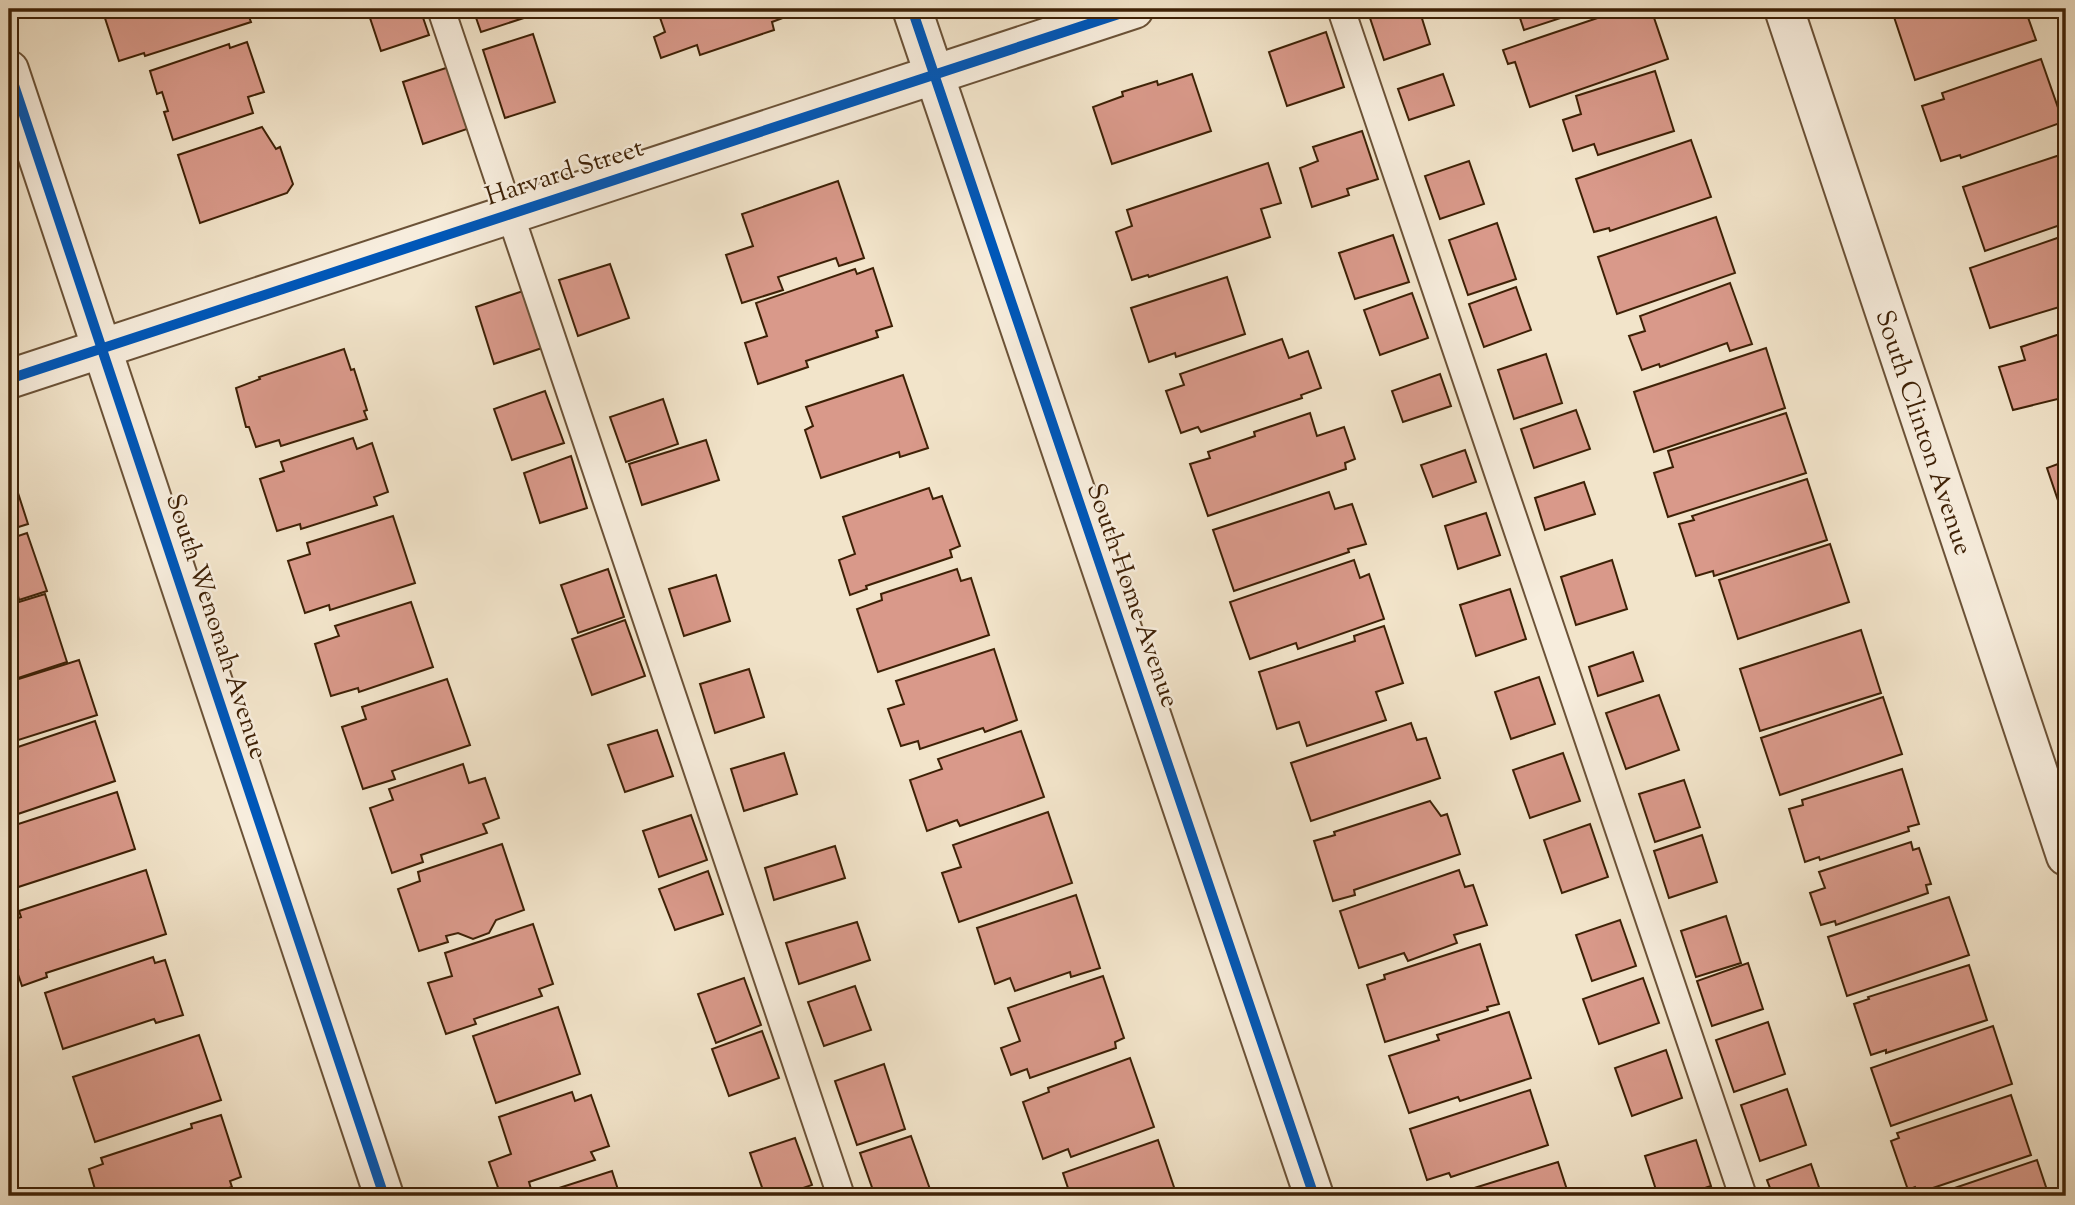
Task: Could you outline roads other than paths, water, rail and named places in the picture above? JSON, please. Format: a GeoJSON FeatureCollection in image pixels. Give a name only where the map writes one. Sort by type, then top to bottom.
{"type":"FeatureCollection","features":[{"type":"Feature","properties":{"kind":"street","name":"South Home Avenue"},"geometry":{"type":"LineString","coordinates":[[912,9],[1314,1196]]}},
{"type":"Feature","properties":{"kind":"street","name":"Harvard Street"},"geometry":{"type":"LineString","coordinates":[[9,379],[1134,9]]}},
{"type":"Feature","properties":{"kind":"street","name":"South Clinton Avenue"},"geometry":{"type":"LineString","coordinates":[[1784,9],[2066,856]]}},
{"type":"Feature","properties":{"kind":"street","name":"South Wenonah Avenue"},"geometry":{"type":"LineString","coordinates":[[9,70],[384,1196]]}},
{"type":"Feature","properties":{"kind":"lane"},"geometry":{"type":"LineString","coordinates":[[441,9],[841,1196]]}},
{"type":"Feature","properties":{"kind":"lane"},"geometry":{"type":"LineString","coordinates":[[1341,9],[1743,1196]]}}]}
